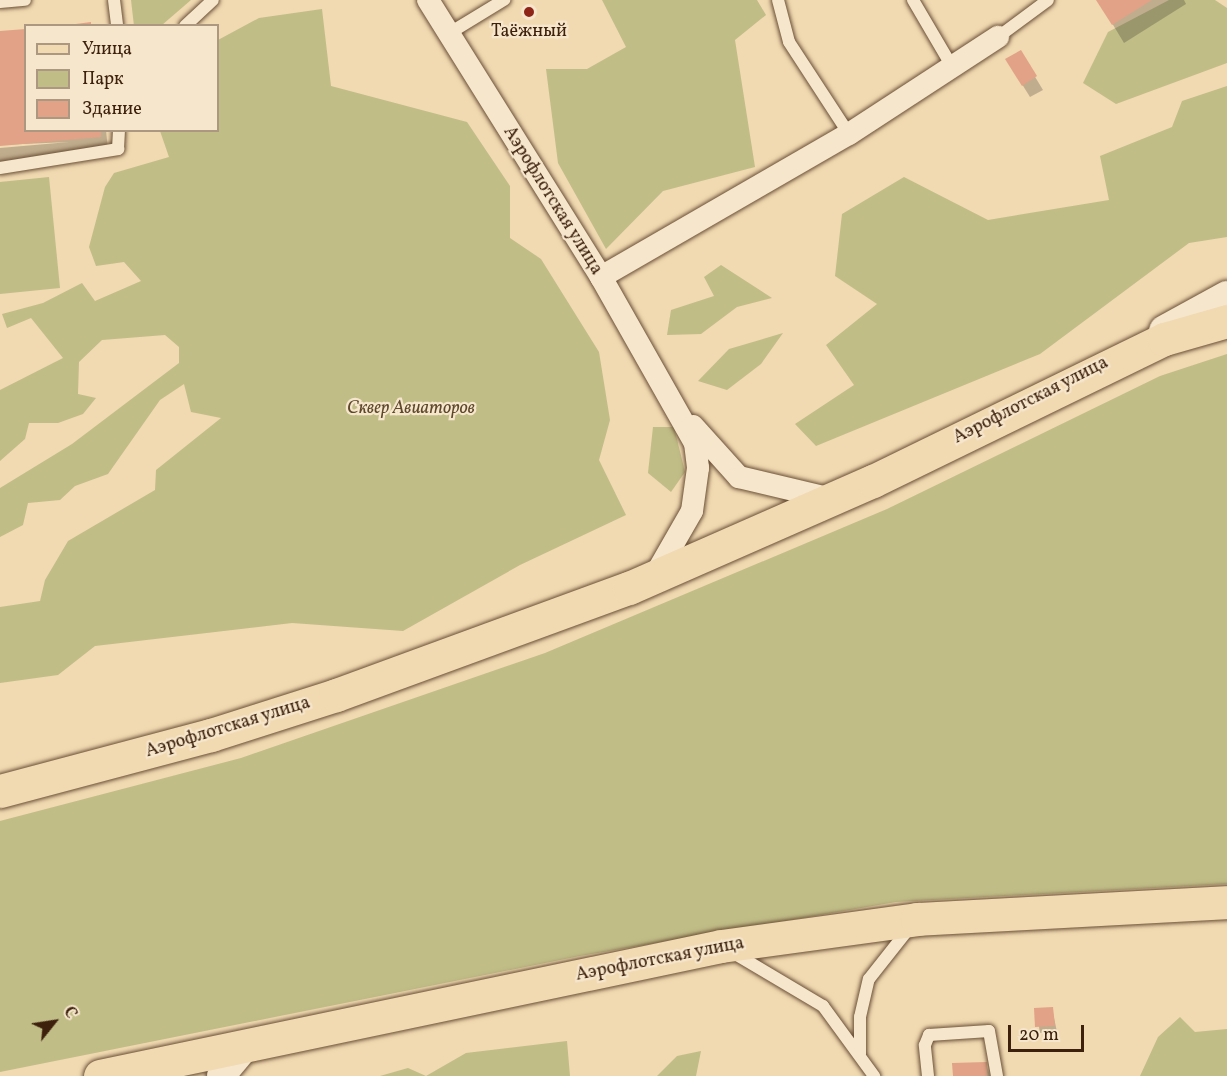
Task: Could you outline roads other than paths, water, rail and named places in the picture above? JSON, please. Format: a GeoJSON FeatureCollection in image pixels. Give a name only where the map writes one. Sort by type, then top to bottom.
{"type":"FeatureCollection","features":[{"type":"Feature","properties":{"kind":"main road","name":"Аэрофлотская улица"},"geometry":{"type":"LineString","coordinates":[[0,791],[211,735],[336,695],[654,577],[832,499],[1086,375],[1227,297]]}},
{"type":"Feature","properties":{"kind":"main road"},"geometry":{"type":"LineString","coordinates":[[1086,375],[1164,339],[1227,321]]}},
{"type":"Feature","properties":{"kind":"main road","name":"Аэрофлотская улица"},"geometry":{"type":"LineString","coordinates":[[100,1076],[721,946],[917,919],[1227,902]]}},
{"type":"Feature","properties":{"kind":"street","name":"Аэрофлотская улица"},"geometry":{"type":"LineString","coordinates":[[428,0],[601,277],[675,403],[695,443],[697,490],[692,511],[654,577]]}},
{"type":"Feature","properties":{"kind":"street"},"geometry":{"type":"LineString","coordinates":[[601,277],[849,134],[998,37]]}},
{"type":"Feature","properties":{"kind":"street","name":"Аэрофлотская улица"},"geometry":{"type":"LineString","coordinates":[[675,403],[739,477],[832,499]]}},
{"type":"Feature","properties":{"kind":"street"},"geometry":{"type":"LineString","coordinates":[[222,1076],[247,1045]]}},
{"type":"Feature","properties":{"kind":"lane"},"geometry":{"type":"LineString","coordinates":[[0,2],[25,0]]}},
{"type":"Feature","properties":{"kind":"lane"},"geometry":{"type":"LineString","coordinates":[[114,0],[117,24]]}},
{"type":"Feature","properties":{"kind":"lane"},"geometry":{"type":"LineString","coordinates":[[187,24],[213,0]]}},
{"type":"Feature","properties":{"kind":"lane"},"geometry":{"type":"LineString","coordinates":[[448,34],[504,0]]}},
{"type":"Feature","properties":{"kind":"lane"},"geometry":{"type":"LineString","coordinates":[[778,0],[789,42],[849,134]]}},
{"type":"Feature","properties":{"kind":"lane"},"geometry":{"type":"LineString","coordinates":[[913,0],[953,67]]}},
{"type":"Feature","properties":{"kind":"lane"},"geometry":{"type":"LineString","coordinates":[[998,37],[1048,0]]}},
{"type":"Feature","properties":{"kind":"lane"},"geometry":{"type":"LineString","coordinates":[[0,168],[118,149],[119,132]]}},
{"type":"Feature","properties":{"kind":"lane"},"geometry":{"type":"LineString","coordinates":[[860,1054],[860,1017],[869,979],[917,919]]}},
{"type":"Feature","properties":{"kind":"lane"},"geometry":{"type":"LineString","coordinates":[[721,946],[823,1006],[874,1076]]}},
{"type":"Feature","properties":{"kind":"lane"},"geometry":{"type":"LineString","coordinates":[[928,1076],[925,1045],[929,1035],[989,1031],[997,1076]]}},
{"type":"Feature","properties":{"kind":"place","name":"Таёжный"},"geometry":{"type":"Point","coordinates":[529,12]}},
{"type":"Feature","properties":{"kind":"park label","name":"Сквер Авиаторов"},"geometry":{"type":"Point","coordinates":[411,409]}}]}
